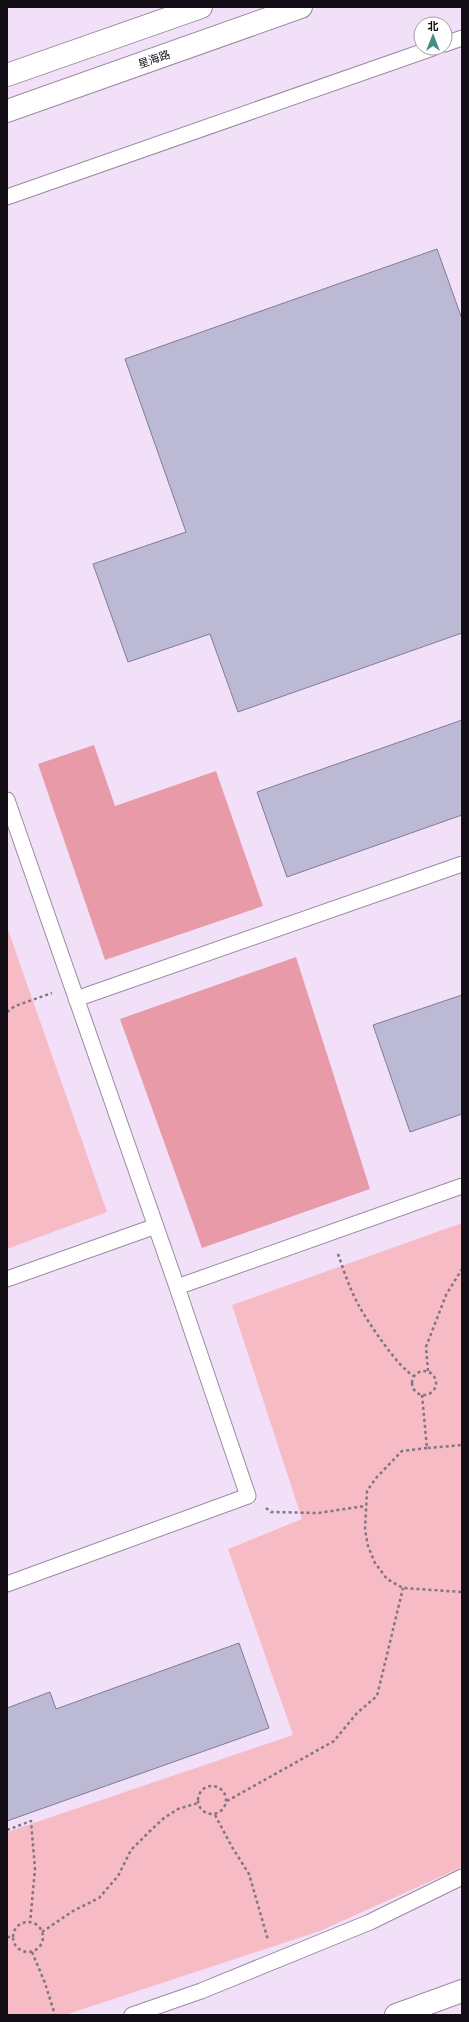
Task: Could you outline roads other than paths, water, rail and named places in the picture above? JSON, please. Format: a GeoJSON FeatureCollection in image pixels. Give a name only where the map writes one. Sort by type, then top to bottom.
{"type":"FeatureCollection","features":[{"type":"Feature","properties":{"kind":"street"},"geometry":{"type":"LineString","coordinates":[[7,75],[201,7]]}},
{"type":"Feature","properties":{"kind":"street","name":"星海路"},"geometry":{"type":"LineString","coordinates":[[7,110],[301,7]]}},
{"type":"Feature","properties":{"kind":"street"},"geometry":{"type":"LineString","coordinates":[[396,2015],[462,1991]]}},
{"type":"Feature","properties":{"kind":"lane"},"geometry":{"type":"LineString","coordinates":[[7,197],[413,55]]}},
{"type":"Feature","properties":{"kind":"lane"},"geometry":{"type":"LineString","coordinates":[[7,800],[156,1226],[248,1496],[7,1584]]}},
{"type":"Feature","properties":{"kind":"lane"},"geometry":{"type":"LineString","coordinates":[[74,993],[462,864]]}},
{"type":"Feature","properties":{"kind":"lane"},"geometry":{"type":"LineString","coordinates":[[177,1287],[462,1186]]}},
{"type":"Feature","properties":{"kind":"lane"},"geometry":{"type":"LineString","coordinates":[[7,1278],[156,1226]]}},
{"type":"Feature","properties":{"kind":"lane"},"geometry":{"type":"LineString","coordinates":[[132,2015],[201,1991],[370,1922],[462,1877]]}}]}
